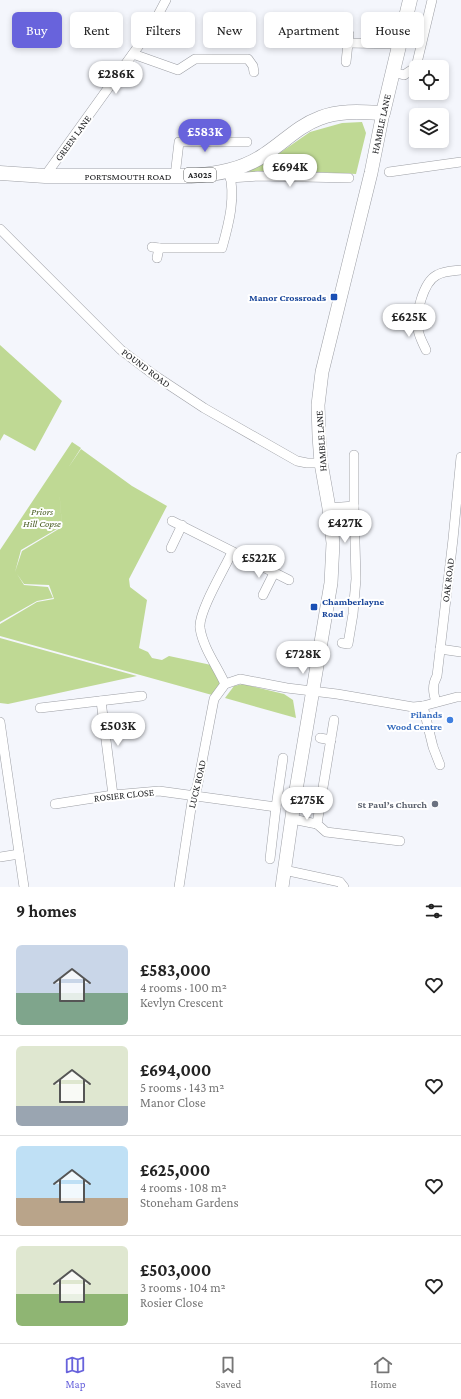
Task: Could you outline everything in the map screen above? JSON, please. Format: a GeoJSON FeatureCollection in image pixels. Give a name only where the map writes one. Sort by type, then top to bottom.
{"type":"FeatureCollection","features":[{"type":"Feature","properties":{"kind":"main road","name":"HAMBLE LANE"},"geometry":{"type":"LineString","coordinates":[[407,12],[410,0]]}},
{"type":"Feature","properties":{"kind":"main road","name":"HAMBLE LANE"},"geometry":{"type":"LineString","coordinates":[[282,887],[331,582],[332,543],[329,508],[321,463],[318,405],[322,372],[371,173],[398,48]]}},
{"type":"Feature","properties":{"kind":"main road","name":"PORTSMOUTH ROAD"},"geometry":{"type":"LineString","coordinates":[[0,173],[45,176],[175,176],[229,174],[264,156],[297,130],[320,118],[342,113],[383,113]]}},
{"type":"Feature","properties":{"kind":"street","name":"GREEN LANE"},"geometry":{"type":"LineString","coordinates":[[45,176],[150,30],[166,0]]}},
{"type":"Feature","properties":{"kind":"street"},"geometry":{"type":"LineString","coordinates":[[393,72],[404,75],[416,68],[432,0]]}},
{"type":"Feature","properties":{"kind":"street"},"geometry":{"type":"LineString","coordinates":[[346,62],[349,38],[361,39]]}},
{"type":"Feature","properties":{"kind":"street"},"geometry":{"type":"LineString","coordinates":[[133,54],[178,70],[195,59],[248,60],[253,66],[254,72]]}},
{"type":"Feature","properties":{"kind":"street"},"geometry":{"type":"LineString","coordinates":[[175,176],[179,142],[247,142]]}},
{"type":"Feature","properties":{"kind":"street"},"geometry":{"type":"LineString","coordinates":[[393,169],[461,162]]}},
{"type":"Feature","properties":{"kind":"street"},"geometry":{"type":"LineString","coordinates":[[157,258],[156,248],[222,248],[232,206],[229,174],[349,178]]}},
{"type":"Feature","properties":{"kind":"street","name":"POUND ROAD"},"geometry":{"type":"LineString","coordinates":[[0,229],[121,350],[154,375],[204,408],[297,461],[321,463]]}},
{"type":"Feature","properties":{"kind":"street"},"geometry":{"type":"LineString","coordinates":[[426,350],[418,330],[418,310],[423,296],[430,281],[436,276],[444,272],[461,270]]}},
{"type":"Feature","properties":{"kind":"street"},"geometry":{"type":"LineString","coordinates":[[342,643],[348,644],[354,614],[356,578],[354,455]]}},
{"type":"Feature","properties":{"kind":"street","name":"OAK ROAD"},"geometry":{"type":"LineString","coordinates":[[436,702],[433,689],[437,676],[461,457]]}},
{"type":"Feature","properties":{"kind":"street"},"geometry":{"type":"LineString","coordinates":[[329,508],[354,506]]}},
{"type":"Feature","properties":{"kind":"street"},"geometry":{"type":"LineString","coordinates":[[172,521],[289,580]]}},
{"type":"Feature","properties":{"kind":"street"},"geometry":{"type":"LineString","coordinates":[[171,548],[182,525]]}},
{"type":"Feature","properties":{"kind":"street"},"geometry":{"type":"LineString","coordinates":[[232,552],[204,610],[200,622],[205,645],[225,684],[240,679],[413,707],[458,697],[461,698]]}},
{"type":"Feature","properties":{"kind":"street"},"geometry":{"type":"LineString","coordinates":[[263,595],[274,573]]}},
{"type":"Feature","properties":{"kind":"street"},"geometry":{"type":"LineString","coordinates":[[440,649],[461,652]]}},
{"type":"Feature","properties":{"kind":"street","name":"LUCK ROAD"},"geometry":{"type":"LineString","coordinates":[[179,887],[193,795],[198,788],[214,699],[225,684]]}},
{"type":"Feature","properties":{"kind":"street"},"geometry":{"type":"LineString","coordinates":[[40,708],[142,696]]}},
{"type":"Feature","properties":{"kind":"street"},"geometry":{"type":"LineString","coordinates":[[101,701],[113,795]]}},
{"type":"Feature","properties":{"kind":"street"},"geometry":{"type":"LineString","coordinates":[[423,706],[433,747],[440,765]]}},
{"type":"Feature","properties":{"kind":"street"},"geometry":{"type":"LineString","coordinates":[[317,824],[334,720]]}},
{"type":"Feature","properties":{"kind":"street"},"geometry":{"type":"LineString","coordinates":[[0,722],[24,887]]}},
{"type":"Feature","properties":{"kind":"street"},"geometry":{"type":"LineString","coordinates":[[320,738],[331,740]]}},
{"type":"Feature","properties":{"kind":"street"},"geometry":{"type":"LineString","coordinates":[[270,859],[283,758]]}},
{"type":"Feature","properties":{"kind":"street","name":"ROSIER CLOSE"},"geometry":{"type":"LineString","coordinates":[[55,804],[113,795],[159,791],[276,807]]}},
{"type":"Feature","properties":{"kind":"street"},"geometry":{"type":"LineString","coordinates":[[292,819],[317,824],[326,832],[400,841]]}},
{"type":"Feature","properties":{"kind":"street"},"geometry":{"type":"LineString","coordinates":[[0,857],[19,854]]}},
{"type":"Feature","properties":{"kind":"street"},"geometry":{"type":"LineString","coordinates":[[284,870],[340,882],[344,887]]}},
{"type":"Feature","properties":{"kind":"green space"},"geometry":{"type":"Polygon","coordinates":[[[362,122],[366,133],[356,174],[273,170],[248,174],[248,172],[271,159],[310,132],[342,123],[362,122]]]}},
{"type":"Feature","properties":{"kind":"green space"},"geometry":{"type":"Polygon","coordinates":[[[0,345],[62,401],[35,451],[4,434],[0,441],[0,345]]]}},
{"type":"Feature","properties":{"kind":"green space","name":"Priors Hill Copse"},"geometry":{"type":"Polygon","coordinates":[[[72,442],[81,448],[68,468],[81,449],[132,486],[167,506],[129,579],[130,587],[147,600],[139,648],[148,652],[152,658],[162,660],[169,656],[216,666],[223,681],[212,695],[0,636],[0,624],[37,602],[54,599],[49,585],[24,584],[17,574],[24,585],[48,587],[53,598],[37,601],[0,622],[0,550],[72,442]],[[62,527],[21,550],[15,572],[22,551],[62,527]]]}},
{"type":"Feature","properties":{"kind":"green space"},"geometry":{"type":"Polygon","coordinates":[[[0,638],[137,676],[8,704],[0,703],[0,638]]]}},
{"type":"Feature","properties":{"kind":"green space"},"geometry":{"type":"Polygon","coordinates":[[[243,684],[284,694],[293,700],[296,718],[225,698],[234,686],[243,684]]]}},
{"type":"Feature","properties":{"kind":"place","name":"Manor Crossroads"},"geometry":{"type":"Point","coordinates":[334,297]}},
{"type":"Feature","properties":{"kind":"place","name":"Chamberlayne Road"},"geometry":{"type":"Point","coordinates":[314,607]}},
{"type":"Feature","properties":{"kind":"place","name":"Pilands Wood Centre"},"geometry":{"type":"Point","coordinates":[450,720]}},
{"type":"Feature","properties":{"kind":"place","name":"St Paul’s Church"},"geometry":{"type":"Point","coordinates":[435,804]}}]}
